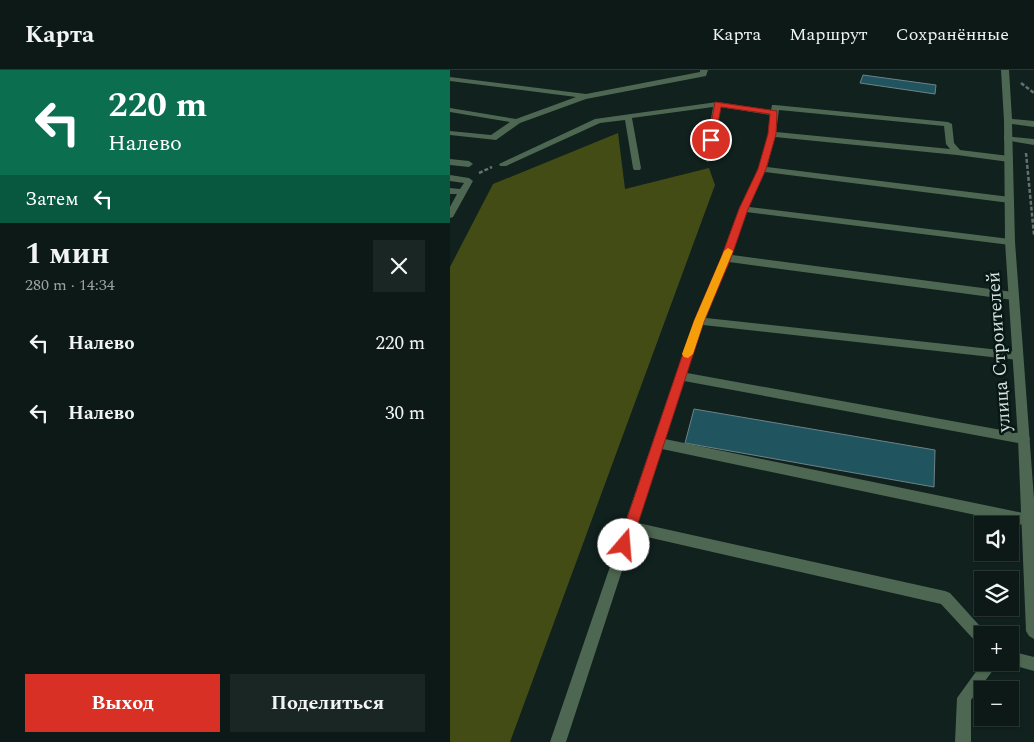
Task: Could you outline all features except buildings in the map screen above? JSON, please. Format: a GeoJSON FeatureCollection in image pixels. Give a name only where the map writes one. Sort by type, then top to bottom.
{"type":"FeatureCollection","features":[{"type":"Feature","properties":{"kind":"street","name":"улица Строителей"},"geometry":{"type":"LineString","coordinates":[[1005,70],[1008,121],[1010,242],[1024,439],[1034,631]]}},
{"type":"Feature","properties":{"kind":"street"},"geometry":{"type":"LineString","coordinates":[[1008,121],[1034,124]]}},
{"type":"Feature","properties":{"kind":"lane"},"geometry":{"type":"LineString","coordinates":[[450,133],[492,138],[517,121],[584,97],[703,74],[704,70]]}},
{"type":"Feature","properties":{"kind":"lane"},"geometry":{"type":"LineString","coordinates":[[450,79],[584,97]]}},
{"type":"Feature","properties":{"kind":"lane"},"geometry":{"type":"LineString","coordinates":[[503,164],[598,122],[718,104],[774,113]]}},
{"type":"Feature","properties":{"kind":"lane"},"geometry":{"type":"LineString","coordinates":[[708,159],[718,104]]}},
{"type":"Feature","properties":{"kind":"lane"},"geometry":{"type":"LineString","coordinates":[[558,742],[699,321],[726,258],[743,209],[762,169],[772,134],[775,107],[948,124],[950,144],[957,152]]}},
{"type":"Feature","properties":{"kind":"lane"},"geometry":{"type":"LineString","coordinates":[[450,110],[517,121]]}},
{"type":"Feature","properties":{"kind":"lane"},"geometry":{"type":"LineString","coordinates":[[628,117],[637,168]]}},
{"type":"Feature","properties":{"kind":"lane"},"geometry":{"type":"LineString","coordinates":[[772,134],[957,152],[1009,159]]}},
{"type":"Feature","properties":{"kind":"lane"},"geometry":{"type":"LineString","coordinates":[[1007,138],[1034,142]]}},
{"type":"Feature","properties":{"kind":"lane"},"geometry":{"type":"LineString","coordinates":[[450,162],[469,164]]}},
{"type":"Feature","properties":{"kind":"lane"},"geometry":{"type":"LineString","coordinates":[[762,169],[1010,200]]}},
{"type":"Feature","properties":{"kind":"lane"},"geometry":{"type":"LineString","coordinates":[[450,178],[469,181],[453,205],[450,215]]}},
{"type":"Feature","properties":{"kind":"lane"},"geometry":{"type":"LineString","coordinates":[[450,191],[463,192]]}},
{"type":"Feature","properties":{"kind":"lane"},"geometry":{"type":"LineString","coordinates":[[743,209],[1010,242]]}},
{"type":"Feature","properties":{"kind":"lane"},"geometry":{"type":"LineString","coordinates":[[726,258],[1013,296]]}},
{"type":"Feature","properties":{"kind":"lane"},"geometry":{"type":"LineString","coordinates":[[699,321],[1018,356]]}},
{"type":"Feature","properties":{"kind":"lane"},"geometry":{"type":"LineString","coordinates":[[680,376],[1024,439]]}},
{"type":"Feature","properties":{"kind":"lane"},"geometry":{"type":"LineString","coordinates":[[658,443],[1028,520]]}},
{"type":"Feature","properties":{"kind":"lane"},"geometry":{"type":"LineString","coordinates":[[630,527],[945,598],[974,629]]}},
{"type":"Feature","properties":{"kind":"lane"},"geometry":{"type":"LineString","coordinates":[[1019,660],[1034,664]]}},
{"type":"Feature","properties":{"kind":"lane"},"geometry":{"type":"LineString","coordinates":[[963,742],[964,698],[985,671]]}},
{"type":"Feature","properties":{"kind":"path"},"geometry":{"type":"LineString","coordinates":[[1021,83],[1034,93]]}},
{"type":"Feature","properties":{"kind":"green space"},"geometry":{"type":"Polygon","coordinates":[[[618,133],[625,189],[709,168],[715,185],[510,742],[450,742],[450,267],[493,184],[618,133]]]}},
{"type":"Feature","properties":{"kind":"slow traffic"},"geometry":{"type":"LineString","coordinates":[[688,354],[699,321],[728,251]]}},
{"type":"Feature","properties":{"kind":"route"},"geometry":{"type":"LineString","coordinates":[[624,545],[699,321],[726,258],[743,209],[762,169],[772,134],[774,113],[718,104],[711,140]]}}]}
